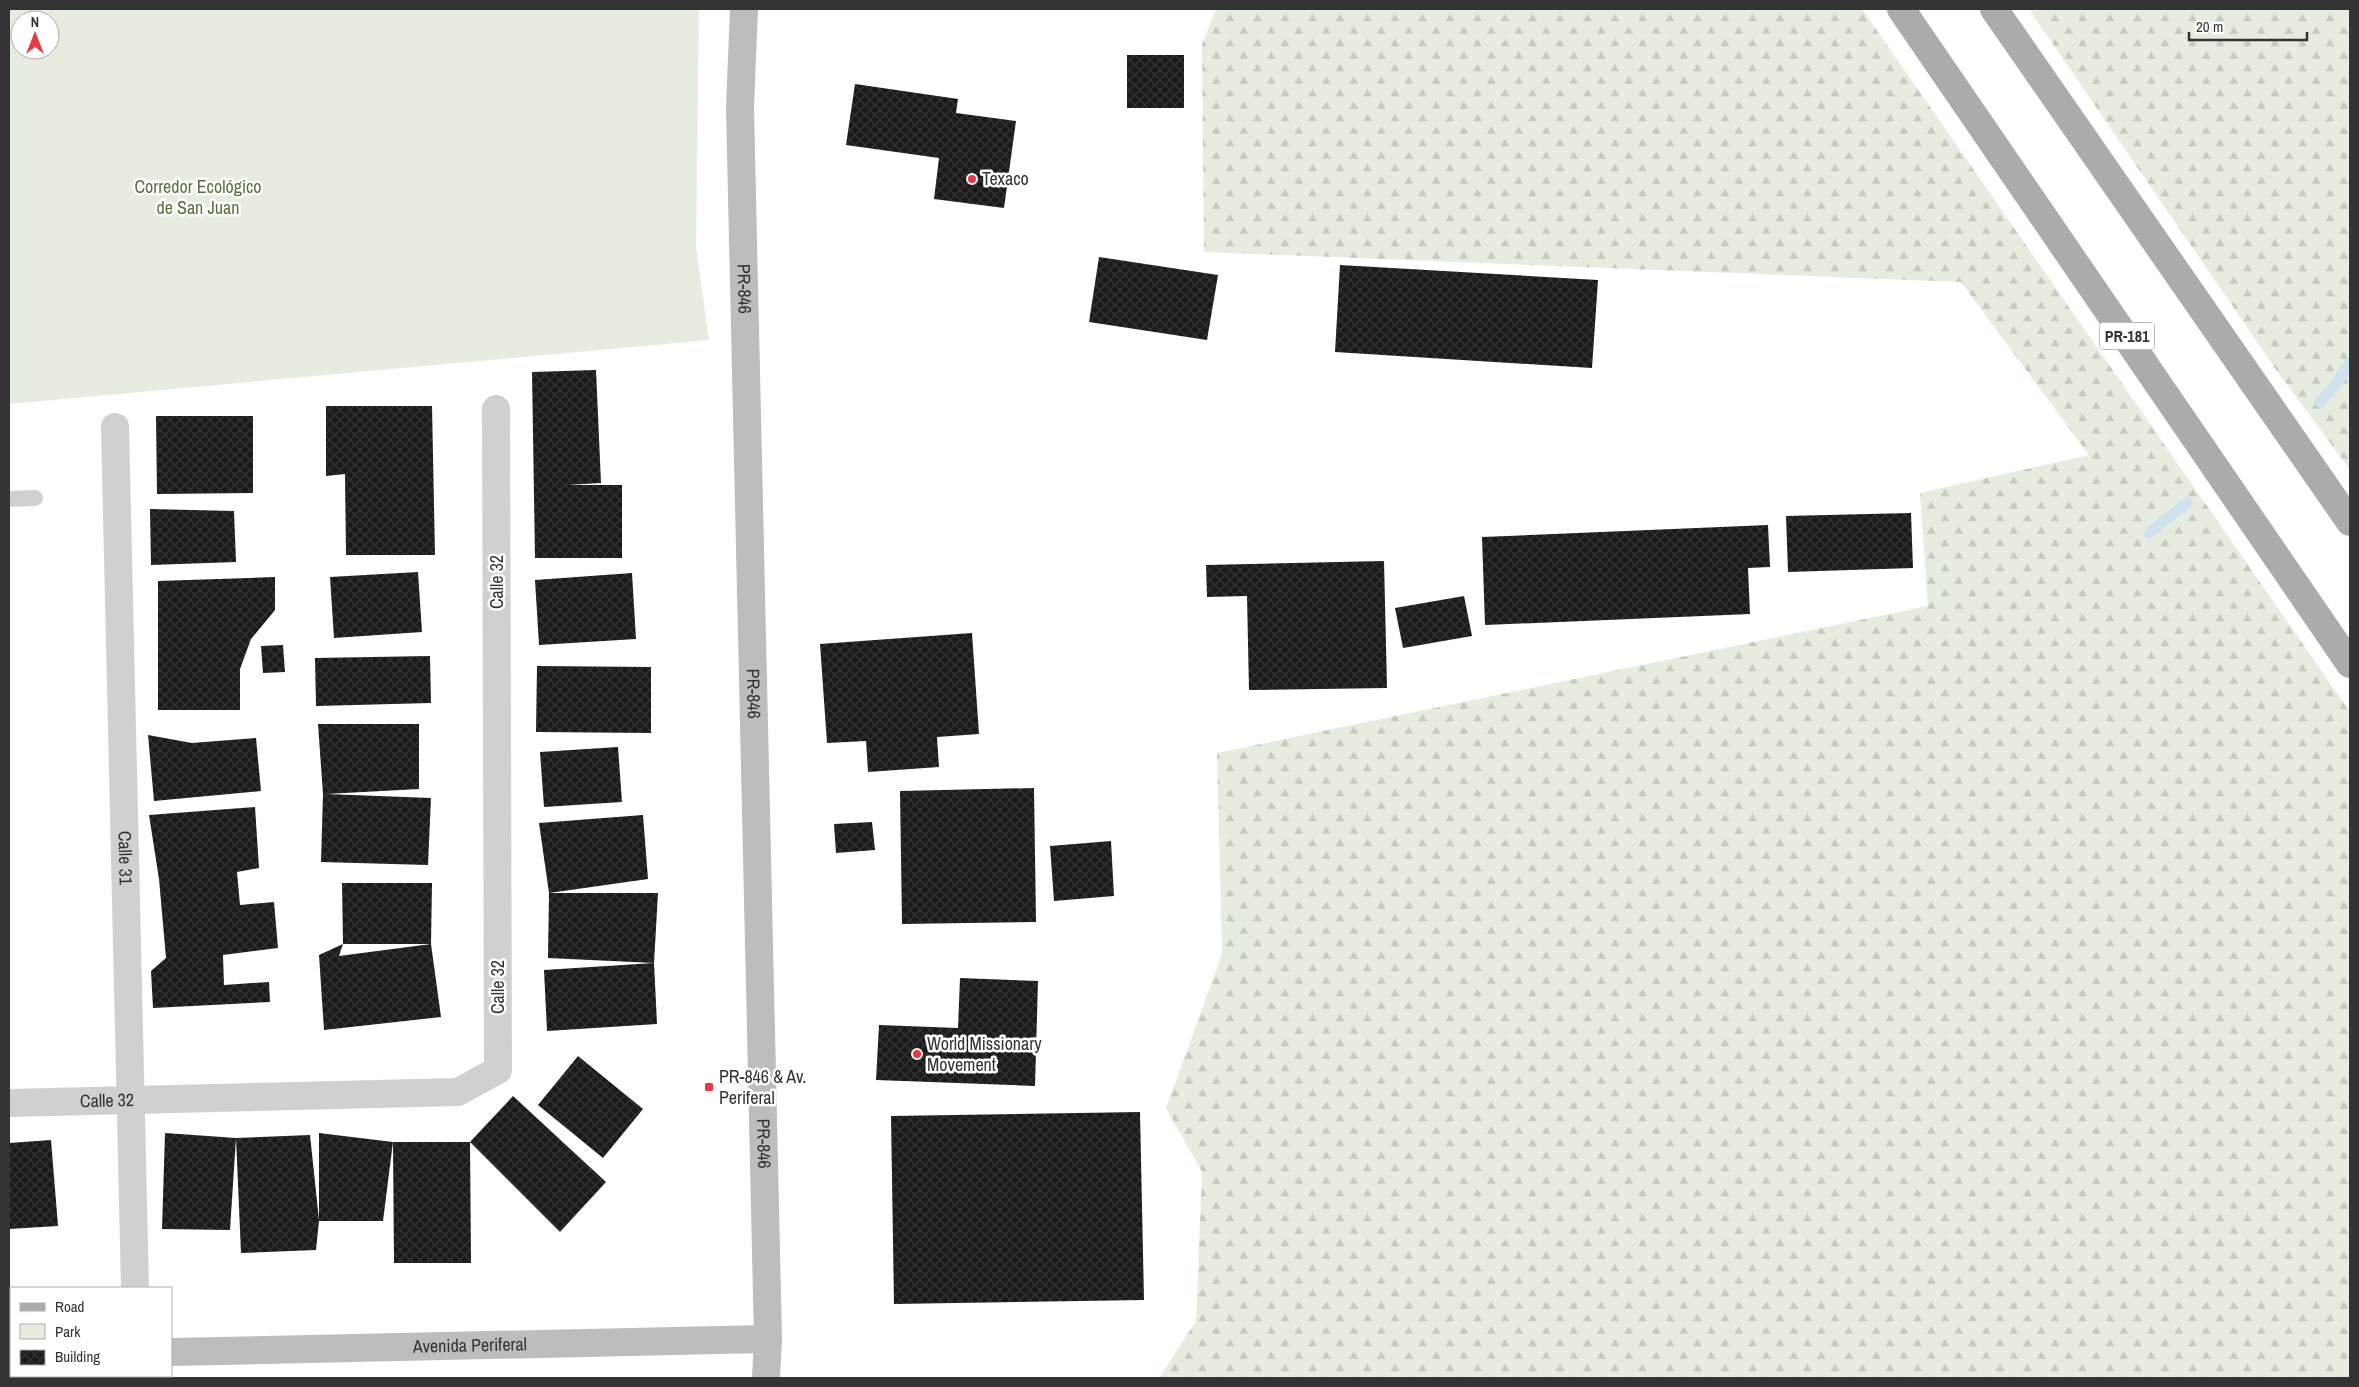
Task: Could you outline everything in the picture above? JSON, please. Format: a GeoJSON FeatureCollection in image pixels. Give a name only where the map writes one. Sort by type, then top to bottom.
{"type":"FeatureCollection","features":[{"type":"Feature","properties":{"kind":"main road","name":"PR-181"},"geometry":{"type":"LineString","coordinates":[[1901,9],[2350,664]]}},
{"type":"Feature","properties":{"kind":"main road"},"geometry":{"type":"LineString","coordinates":[[1994,9],[2350,522]]}},
{"type":"Feature","properties":{"kind":"street","name":"PR-846"},"geometry":{"type":"LineString","coordinates":[[744,9],[740,118],[768,1339],[766,1378]]}},
{"type":"Feature","properties":{"kind":"street","name":"Calle 32"},"geometry":{"type":"LineString","coordinates":[[9,1103],[458,1092],[498,1070],[496,409]]}},
{"type":"Feature","properties":{"kind":"street","name":"Calle 31"},"geometry":{"type":"LineString","coordinates":[[115,427],[136,1287]]}},
{"type":"Feature","properties":{"kind":"street","name":"Avenida Periferal"},"geometry":{"type":"LineString","coordinates":[[172,1352],[768,1339]]}},
{"type":"Feature","properties":{"kind":"lane"},"geometry":{"type":"LineString","coordinates":[[9,499],[35,498]]}},
{"type":"Feature","properties":{"kind":"green space","name":"Corredor Ecológico de San Juan"},"geometry":{"type":"Polygon","coordinates":[[[9,9],[699,9],[696,247],[709,340],[9,404],[9,9]]]}},
{"type":"Feature","properties":{"kind":"green space"},"geometry":{"type":"Polygon","coordinates":[[[1216,9],[1862,9],[2350,712],[2350,1378],[1159,1378],[1196,1321],[1202,1172],[1166,1108],[1222,954],[1217,753],[1928,606],[1920,493],[2089,455],[1961,282],[1204,252],[1202,44],[1216,9]]]}},
{"type":"Feature","properties":{"kind":"green space"},"geometry":{"type":"Polygon","coordinates":[[[2029,9],[2350,9],[2350,470],[2277,371],[2029,9]]]}},
{"type":"Feature","properties":{"kind":"building"},"geometry":{"type":"Polygon","coordinates":[[[1127,55],[1184,55],[1184,108],[1127,108],[1127,55]]]}},
{"type":"Feature","properties":{"kind":"building"},"geometry":{"type":"Polygon","coordinates":[[[855,84],[958,99],[956,113],[1016,121],[1004,208],[934,199],[939,158],[846,145],[855,84]]]}},
{"type":"Feature","properties":{"kind":"building"},"geometry":{"type":"Polygon","coordinates":[[[1099,257],[1218,275],[1207,340],[1089,322],[1099,257]]]}},
{"type":"Feature","properties":{"kind":"building"},"geometry":{"type":"Polygon","coordinates":[[[1340,265],[1598,280],[1592,368],[1335,352],[1340,265]]]}},
{"type":"Feature","properties":{"kind":"building"},"geometry":{"type":"Polygon","coordinates":[[[596,370],[601,483],[567,485],[622,485],[622,558],[535,558],[532,372],[596,370]]]}},
{"type":"Feature","properties":{"kind":"building"},"geometry":{"type":"Polygon","coordinates":[[[326,406],[432,406],[435,555],[346,555],[345,474],[326,476],[326,406]]]}},
{"type":"Feature","properties":{"kind":"building"},"geometry":{"type":"Polygon","coordinates":[[[156,416],[253,416],[253,493],[157,494],[156,416]]]}},
{"type":"Feature","properties":{"kind":"building"},"geometry":{"type":"Polygon","coordinates":[[[150,509],[234,511],[236,562],[151,565],[150,509]]]}},
{"type":"Feature","properties":{"kind":"building"},"geometry":{"type":"Polygon","coordinates":[[[1911,513],[1913,568],[1788,572],[1786,516],[1911,513]]]}},
{"type":"Feature","properties":{"kind":"building"},"geometry":{"type":"Polygon","coordinates":[[[1768,525],[1770,567],[1748,568],[1750,614],[1485,625],[1482,537],[1768,525]]]}},
{"type":"Feature","properties":{"kind":"building"},"geometry":{"type":"Polygon","coordinates":[[[1384,561],[1387,688],[1249,690],[1247,596],[1207,597],[1206,565],[1384,561]]]}},
{"type":"Feature","properties":{"kind":"building"},"geometry":{"type":"Polygon","coordinates":[[[418,572],[422,632],[334,638],[330,577],[418,572]]]}},
{"type":"Feature","properties":{"kind":"building"},"geometry":{"type":"Polygon","coordinates":[[[632,573],[636,639],[539,645],[535,580],[632,573]]]}},
{"type":"Feature","properties":{"kind":"building"},"geometry":{"type":"Polygon","coordinates":[[[275,577],[275,610],[251,639],[240,669],[240,710],[158,710],[158,581],[275,577]]]}},
{"type":"Feature","properties":{"kind":"building"},"geometry":{"type":"Polygon","coordinates":[[[1464,596],[1472,636],[1403,648],[1395,608],[1464,596]]]}},
{"type":"Feature","properties":{"kind":"building"},"geometry":{"type":"Polygon","coordinates":[[[972,633],[979,734],[937,737],[939,767],[868,772],[866,741],[827,743],[820,644],[972,633]]]}},
{"type":"Feature","properties":{"kind":"building"},"geometry":{"type":"Polygon","coordinates":[[[283,645],[285,672],[263,673],[261,646],[283,645]]]}},
{"type":"Feature","properties":{"kind":"building"},"geometry":{"type":"Polygon","coordinates":[[[430,656],[431,703],[316,706],[315,658],[430,656]]]}},
{"type":"Feature","properties":{"kind":"building"},"geometry":{"type":"Polygon","coordinates":[[[537,666],[651,667],[651,733],[536,732],[537,666]]]}},
{"type":"Feature","properties":{"kind":"building"},"geometry":{"type":"Polygon","coordinates":[[[318,724],[419,724],[419,789],[326,794],[431,798],[428,865],[321,862],[323,794],[318,724]]]}},
{"type":"Feature","properties":{"kind":"building"},"geometry":{"type":"Polygon","coordinates":[[[148,735],[192,743],[256,738],[261,791],[154,801],[148,735]]]}},
{"type":"Feature","properties":{"kind":"building"},"geometry":{"type":"Polygon","coordinates":[[[618,747],[622,802],[544,807],[540,752],[618,747]]]}},
{"type":"Feature","properties":{"kind":"building"},"geometry":{"type":"Polygon","coordinates":[[[1034,788],[1036,922],[902,924],[900,791],[1034,788]]]}},
{"type":"Feature","properties":{"kind":"building"},"geometry":{"type":"Polygon","coordinates":[[[255,807],[259,868],[237,872],[240,905],[274,902],[278,948],[223,955],[224,985],[269,982],[270,1002],[153,1008],[151,971],[166,958],[159,879],[149,815],[255,807]]]}},
{"type":"Feature","properties":{"kind":"building"},"geometry":{"type":"Polygon","coordinates":[[[643,815],[648,879],[549,893],[539,823],[643,815]]]}},
{"type":"Feature","properties":{"kind":"building"},"geometry":{"type":"Polygon","coordinates":[[[872,822],[875,850],[836,853],[834,824],[872,822]]]}},
{"type":"Feature","properties":{"kind":"building"},"geometry":{"type":"Polygon","coordinates":[[[1111,841],[1114,896],[1054,901],[1050,846],[1111,841]]]}},
{"type":"Feature","properties":{"kind":"building"},"geometry":{"type":"Polygon","coordinates":[[[342,883],[432,883],[431,944],[343,944],[342,883]]]}},
{"type":"Feature","properties":{"kind":"building"},"geometry":{"type":"Polygon","coordinates":[[[549,893],[658,893],[654,963],[548,958],[549,893]]]}},
{"type":"Feature","properties":{"kind":"building"},"geometry":{"type":"Polygon","coordinates":[[[343,944],[339,956],[431,944],[441,1017],[324,1030],[319,955],[343,944]]]}},
{"type":"Feature","properties":{"kind":"building"},"geometry":{"type":"Polygon","coordinates":[[[654,963],[657,1024],[547,1031],[544,970],[654,963]]]}},
{"type":"Feature","properties":{"kind":"building"},"geometry":{"type":"Polygon","coordinates":[[[960,978],[1038,981],[1035,1086],[876,1080],[879,1025],[958,1028],[960,978]]]}},
{"type":"Feature","properties":{"kind":"building"},"geometry":{"type":"Polygon","coordinates":[[[578,1056],[643,1109],[603,1158],[538,1105],[578,1056]]]}},
{"type":"Feature","properties":{"kind":"building"},"geometry":{"type":"Polygon","coordinates":[[[513,1096],[606,1182],[560,1232],[470,1142],[513,1096]]]}},
{"type":"Feature","properties":{"kind":"building"},"geometry":{"type":"Polygon","coordinates":[[[1140,1112],[1144,1300],[894,1304],[891,1116],[1140,1112]]]}},
{"type":"Feature","properties":{"kind":"building"},"geometry":{"type":"Polygon","coordinates":[[[165,1133],[236,1138],[230,1230],[162,1229],[165,1133]]]}},
{"type":"Feature","properties":{"kind":"building"},"geometry":{"type":"Polygon","coordinates":[[[319,1133],[393,1142],[383,1221],[319,1221],[316,1250],[241,1253],[236,1138],[310,1135],[319,1220],[319,1133]]]}},
{"type":"Feature","properties":{"kind":"building"},"geometry":{"type":"Polygon","coordinates":[[[51,1140],[58,1226],[9,1229],[9,1143],[51,1140]]]}},
{"type":"Feature","properties":{"kind":"building"},"geometry":{"type":"Polygon","coordinates":[[[393,1142],[470,1142],[471,1263],[394,1263],[393,1142]]]}},
{"type":"Feature","properties":{"kind":"waterway"},"geometry":{"type":"LineString","coordinates":[[2320,402],[2337,383],[2350,362]]}},
{"type":"Feature","properties":{"kind":"waterway"},"geometry":{"type":"LineString","coordinates":[[2149,533],[2187,503]]}},
{"type":"Feature","properties":{"kind":"place","name":"Texaco"},"geometry":{"type":"Point","coordinates":[972,179]}},
{"type":"Feature","properties":{"kind":"place","name":"World Missionary Movement"},"geometry":{"type":"Point","coordinates":[917,1054]}},
{"type":"Feature","properties":{"kind":"place","name":"PR-846 & Av. Periferal"},"geometry":{"type":"Point","coordinates":[709,1087]}}]}
